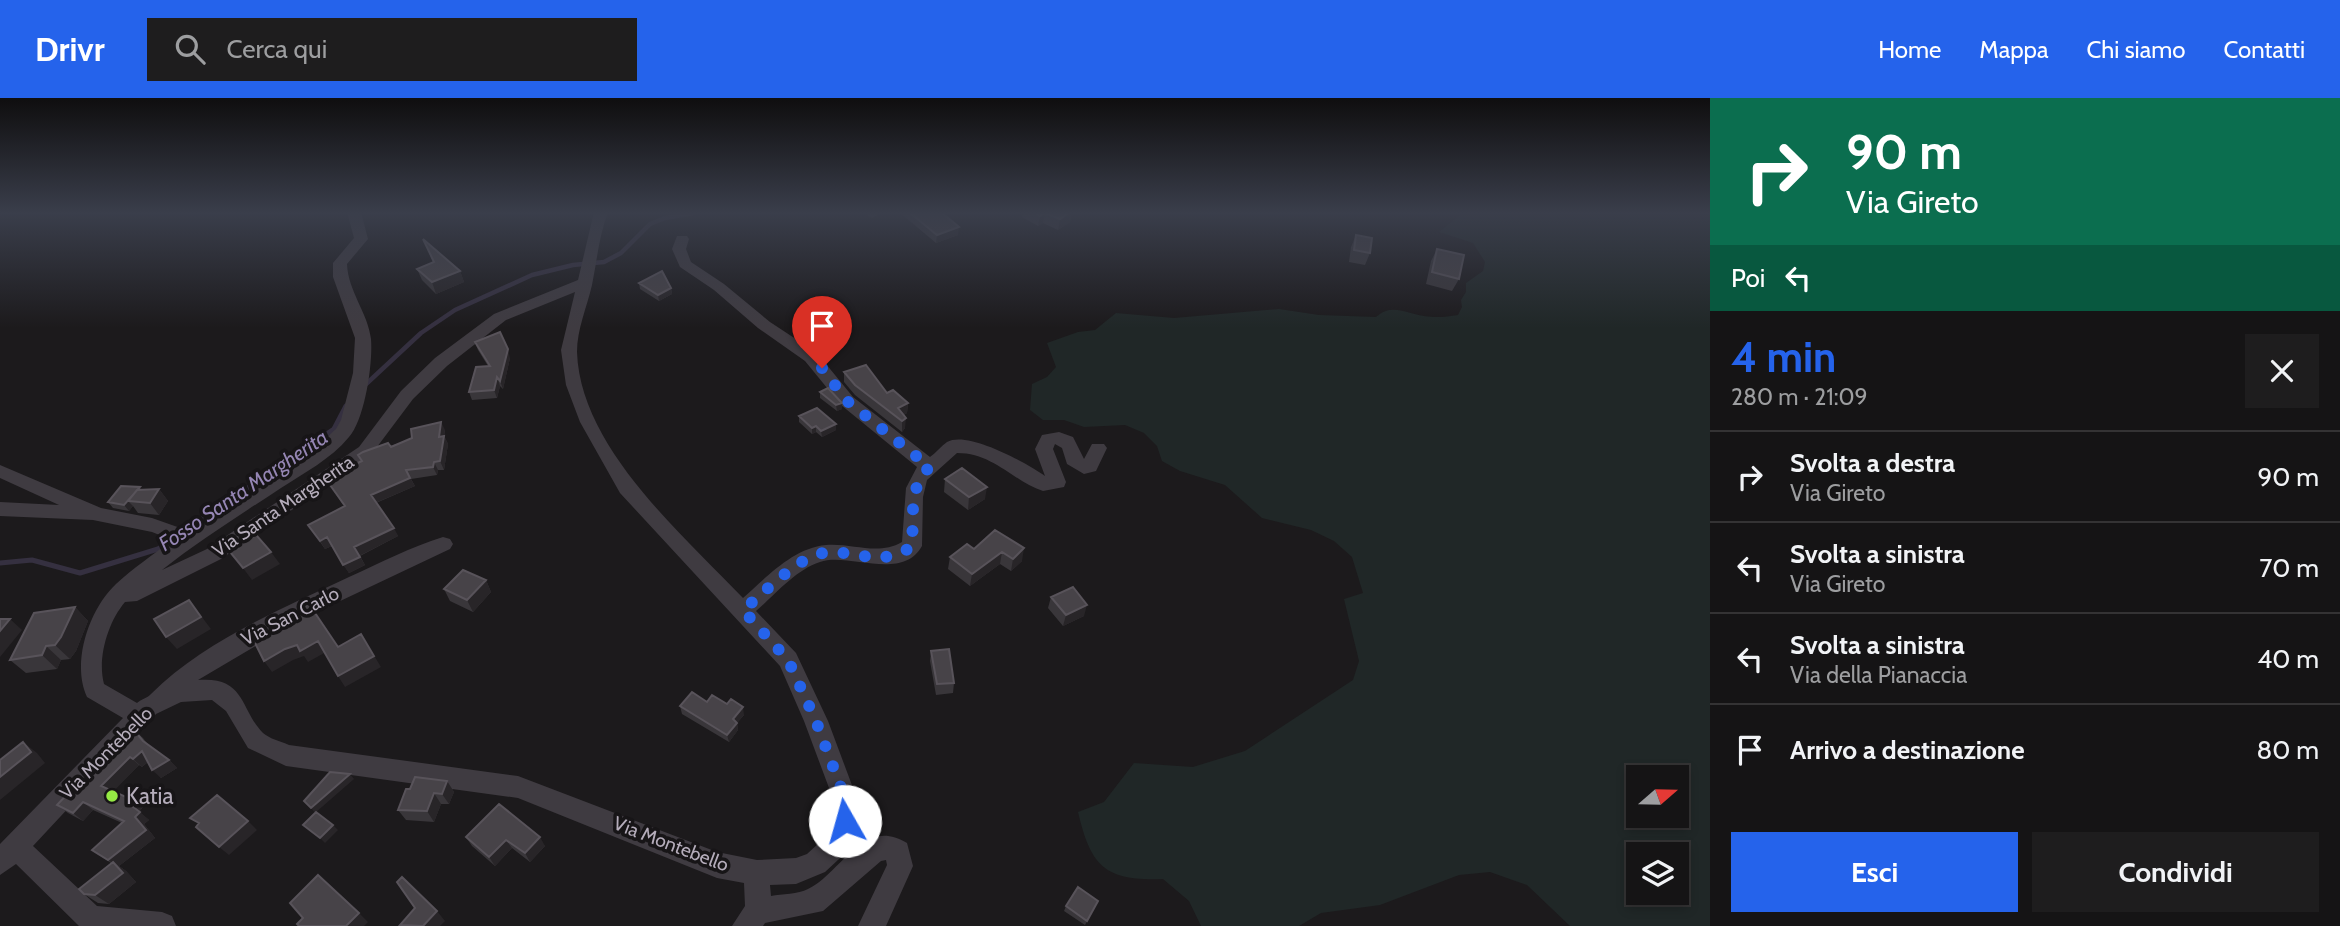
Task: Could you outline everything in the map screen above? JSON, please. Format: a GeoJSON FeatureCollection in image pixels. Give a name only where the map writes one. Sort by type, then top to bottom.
{"type":"FeatureCollection","features":[{"type":"Feature","properties":{"kind":"street"},"geometry":{"type":"LineString","coordinates":[[144,712],[95,690],[90,673],[93,647],[110,605],[180,536],[314,458],[343,433],[353,410],[361,373],[363,338],[340,277],[340,263],[351,251]]}},
{"type":"Feature","properties":{"kind":"street","name":"Via Montebello"},"geometry":{"type":"LineString","coordinates":[[7,855],[144,712],[171,695],[195,689],[213,690],[232,701],[257,742],[286,755],[519,787],[717,865],[757,873],[796,871],[816,863],[843,838],[847,804],[816,721],[788,660],[627,488],[606,457],[575,385],[569,349],[591,251]]}},
{"type":"Feature","properties":{"kind":"street"},"geometry":{"type":"LineString","coordinates":[[680,251],[685,264],[719,286],[764,325],[811,357],[847,401],[930,467]]}},
{"type":"Feature","properties":{"kind":"street","name":"Via Santa Margherita"},"geometry":{"type":"LineString","coordinates":[[110,605],[214,554],[365,451],[407,395],[441,362],[500,317],[586,270]]}},
{"type":"Feature","properties":{"kind":"street"},"geometry":{"type":"LineString","coordinates":[[743,610],[805,559],[822,553],[882,559],[901,555],[912,546],[914,494],[919,476],[946,457],[952,447],[959,446],[1016,465],[1043,484],[1057,482],[1044,449],[1048,439],[1057,437],[1066,440],[1073,449],[1073,460],[1084,468],[1090,466],[1098,448]]}},
{"type":"Feature","properties":{"kind":"street"},"geometry":{"type":"LineString","coordinates":[[0,471],[36,484],[96,514]]}},
{"type":"Feature","properties":{"kind":"street"},"geometry":{"type":"LineString","coordinates":[[0,509],[96,514],[146,522],[180,536]]}},
{"type":"Feature","properties":{"kind":"street","name":"Via San Carlo"},"geometry":{"type":"LineString","coordinates":[[144,712],[195,667],[230,646],[383,570],[443,544]]}},
{"type":"Feature","properties":{"kind":"street"},"geometry":{"type":"LineString","coordinates":[[757,873],[752,918],[814,902],[875,849],[890,847],[898,852],[900,866],[872,926]]}},
{"type":"Feature","properties":{"kind":"street"},"geometry":{"type":"LineString","coordinates":[[7,855],[30,859],[92,919],[162,926]]}},
{"type":"Feature","properties":{"kind":"shaded area"},"geometry":{"type":"Polygon","coordinates":[[[1478,251],[1710,251],[1710,926],[1570,926],[1527,885],[1490,872],[1459,875],[1380,905],[1321,913],[1299,926],[1201,926],[1189,901],[1163,879],[1127,877],[1104,867],[1089,846],[1078,812],[1104,802],[1134,763],[1193,767],[1245,751],[1353,680],[1359,661],[1344,599],[1363,593],[1352,557],[1334,541],[1311,530],[1262,518],[1225,485],[1180,471],[1162,461],[1157,446],[1144,433],[1125,425],[1084,427],[1064,420],[1043,420],[1030,410],[1032,384],[1047,377],[1056,367],[1047,343],[1078,332],[1095,330],[1116,313],[1174,318],[1279,309],[1319,315],[1376,317],[1393,310],[1433,317],[1458,315],[1466,292],[1466,283],[1483,271],[1485,262],[1478,251]]]}},
{"type":"Feature","properties":{"kind":"building"},"geometry":{"type":"Polygon","coordinates":[[[429,251],[436,251],[460,271],[432,282],[417,269],[434,262],[429,251]]]}},
{"type":"Feature","properties":{"kind":"building"},"geometry":{"type":"Polygon","coordinates":[[[1437,251],[1464,255],[1459,279],[1432,272],[1437,251]]]}},
{"type":"Feature","properties":{"kind":"building"},"geometry":{"type":"Polygon","coordinates":[[[662,271],[671,288],[658,295],[639,283],[662,271]]]}},
{"type":"Feature","properties":{"kind":"building"},"geometry":{"type":"Polygon","coordinates":[[[500,332],[508,349],[500,381],[497,377],[494,390],[469,392],[476,367],[490,366],[475,342],[500,332]]]}},
{"type":"Feature","properties":{"kind":"building"},"geometry":{"type":"Polygon","coordinates":[[[866,365],[887,393],[893,390],[908,403],[898,408],[906,418],[902,421],[855,385],[844,372],[866,365]]]}},
{"type":"Feature","properties":{"kind":"building"},"geometry":{"type":"Polygon","coordinates":[[[828,388],[842,403],[836,405],[820,392],[828,388]]]}},
{"type":"Feature","properties":{"kind":"building"},"geometry":{"type":"Polygon","coordinates":[[[817,408],[836,424],[821,431],[816,426],[812,428],[799,416],[817,408]]]}},
{"type":"Feature","properties":{"kind":"building"},"geometry":{"type":"Polygon","coordinates":[[[441,422],[439,437],[444,436],[440,461],[434,462],[433,467],[406,470],[410,478],[371,495],[394,528],[354,547],[360,557],[343,565],[327,537],[320,541],[308,525],[345,506],[325,478],[362,461],[358,455],[363,452],[388,443],[391,447],[412,438],[411,429],[441,422]]]}},
{"type":"Feature","properties":{"kind":"building"},"geometry":{"type":"Polygon","coordinates":[[[962,468],[987,487],[969,497],[945,479],[962,468]]]}},
{"type":"Feature","properties":{"kind":"building"},"geometry":{"type":"Polygon","coordinates":[[[121,486],[140,487],[124,505],[108,502],[121,486]]]}},
{"type":"Feature","properties":{"kind":"building"},"geometry":{"type":"Polygon","coordinates":[[[159,489],[150,503],[128,501],[137,490],[159,489]]]}},
{"type":"Feature","properties":{"kind":"building"},"geometry":{"type":"Polygon","coordinates":[[[251,529],[271,552],[243,568],[230,552],[233,550],[227,542],[251,529]]]}},
{"type":"Feature","properties":{"kind":"building"},"geometry":{"type":"Polygon","coordinates":[[[995,530],[1024,548],[1013,559],[1002,552],[972,574],[950,557],[967,544],[974,549],[995,530]]]}},
{"type":"Feature","properties":{"kind":"building"},"geometry":{"type":"Polygon","coordinates":[[[463,570],[486,580],[467,600],[444,589],[463,570]]]}},
{"type":"Feature","properties":{"kind":"building"},"geometry":{"type":"Polygon","coordinates":[[[1073,587],[1087,605],[1066,615],[1051,597],[1073,587]]]}},
{"type":"Feature","properties":{"kind":"building"},"geometry":{"type":"Polygon","coordinates":[[[189,600],[201,617],[166,637],[154,619],[189,600]]]}},
{"type":"Feature","properties":{"kind":"building"},"geometry":{"type":"Polygon","coordinates":[[[309,604],[338,647],[361,634],[374,656],[338,676],[318,641],[300,651],[297,645],[285,649],[264,661],[254,641],[298,617],[294,611],[309,604]]]}},
{"type":"Feature","properties":{"kind":"building"},"geometry":{"type":"Polygon","coordinates":[[[75,607],[55,645],[46,646],[42,655],[10,660],[34,613],[75,607]]]}},
{"type":"Feature","properties":{"kind":"building"},"geometry":{"type":"Polygon","coordinates":[[[0,619],[10,619],[0,631],[0,619]]]}},
{"type":"Feature","properties":{"kind":"building"},"geometry":{"type":"Polygon","coordinates":[[[949,649],[954,683],[937,684],[931,651],[949,649]]]}},
{"type":"Feature","properties":{"kind":"building"},"geometry":{"type":"Polygon","coordinates":[[[692,692],[707,702],[712,695],[727,704],[731,699],[743,707],[733,719],[737,723],[727,735],[680,706],[692,692]]]}},
{"type":"Feature","properties":{"kind":"building"},"geometry":{"type":"Polygon","coordinates":[[[134,730],[143,741],[169,760],[152,770],[142,751],[133,759],[130,757],[101,786],[133,800],[129,804],[140,812],[135,817],[146,830],[108,860],[92,850],[124,821],[83,802],[73,813],[57,805],[119,739],[134,730]]]}},
{"type":"Feature","properties":{"kind":"building"},"geometry":{"type":"Polygon","coordinates":[[[23,742],[31,752],[0,777],[0,760],[23,742]]]}},
{"type":"Feature","properties":{"kind":"building"},"geometry":{"type":"Polygon","coordinates":[[[330,772],[350,774],[311,808],[304,801],[330,772]]]}},
{"type":"Feature","properties":{"kind":"building"},"geometry":{"type":"Polygon","coordinates":[[[415,777],[447,781],[442,794],[434,793],[427,811],[398,810],[406,789],[410,789],[415,777]]]}},
{"type":"Feature","properties":{"kind":"building"},"geometry":{"type":"Polygon","coordinates":[[[217,795],[248,821],[219,847],[196,827],[199,823],[190,818],[217,795]]]}},
{"type":"Feature","properties":{"kind":"building"},"geometry":{"type":"Polygon","coordinates":[[[499,804],[540,837],[525,853],[506,840],[489,857],[466,837],[499,804]]]}},
{"type":"Feature","properties":{"kind":"building"},"geometry":{"type":"Polygon","coordinates":[[[316,812],[333,825],[320,838],[303,825],[316,812]]]}},
{"type":"Feature","properties":{"kind":"building"},"geometry":{"type":"Polygon","coordinates":[[[113,862],[123,873],[95,895],[84,894],[79,889],[113,862]]]}},
{"type":"Feature","properties":{"kind":"building"},"geometry":{"type":"Polygon","coordinates":[[[318,875],[359,913],[346,926],[297,924],[303,918],[290,903],[318,875]]]}},
{"type":"Feature","properties":{"kind":"building"},"geometry":{"type":"Polygon","coordinates":[[[402,877],[437,911],[423,926],[400,925],[415,908],[397,882],[402,877]]]}},
{"type":"Feature","properties":{"kind":"building"},"geometry":{"type":"Polygon","coordinates":[[[1078,887],[1098,901],[1087,921],[1066,906],[1078,887]]]}},
{"type":"Feature","properties":{"kind":"waterway"},"geometry":{"type":"LineString","coordinates":[[364,386],[421,333],[455,310],[532,275],[573,265],[604,262],[623,251]]}},
{"type":"Feature","properties":{"kind":"waterway","name":"Fosso Santa Margherita"},"geometry":{"type":"LineString","coordinates":[[0,563],[32,560],[80,573],[158,549],[334,429],[346,406]]}},
{"type":"Feature","properties":{"kind":"place","name":"Katia"},"geometry":{"type":"Point","coordinates":[112,796]}},
{"type":"Feature","properties":{"kind":"route"},"geometry":{"type":"LineString","coordinates":[[822,368],[847,401],[930,467],[919,476],[914,494],[912,546],[901,555],[882,559],[822,553],[805,559],[743,610],[788,660],[816,721],[847,804],[845,821]]}}]}
